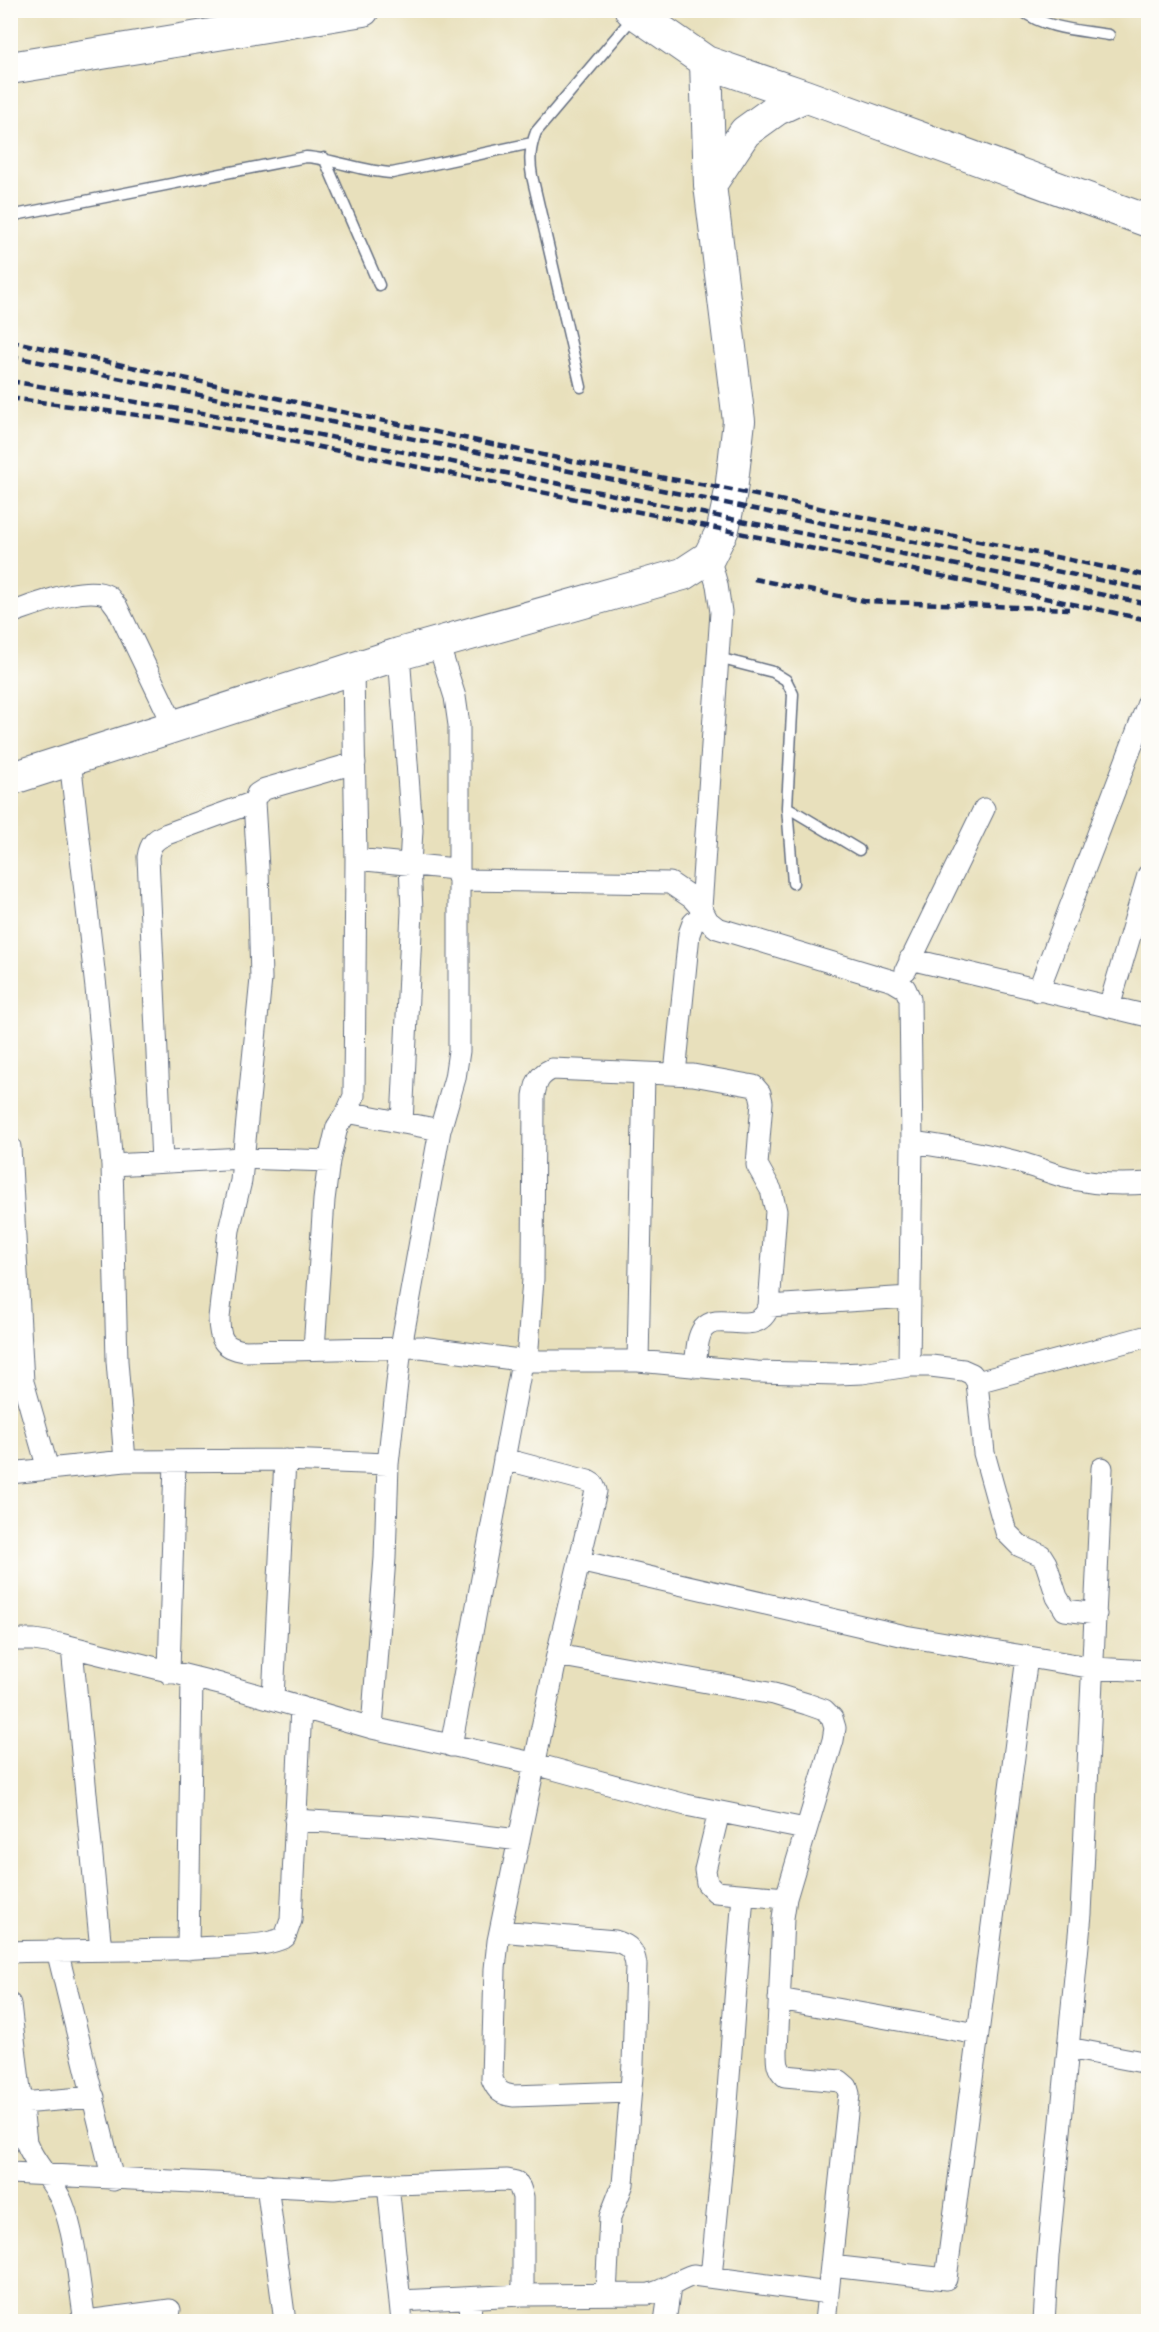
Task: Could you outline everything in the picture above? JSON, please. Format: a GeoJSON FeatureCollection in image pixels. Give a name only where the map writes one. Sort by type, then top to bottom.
{"type":"FeatureCollection","features":[{"type":"Feature","properties":{"kind":"street"},"geometry":{"type":"LineString","coordinates":[[10,68],[363,10]]}},
{"type":"Feature","properties":{"kind":"street"},"geometry":{"type":"LineString","coordinates":[[634,11],[706,62],[1149,221]]}},
{"type":"Feature","properties":{"kind":"street"},"geometry":{"type":"LineString","coordinates":[[10,779],[399,654],[683,573],[709,557],[723,530],[739,421],[710,185],[706,62]]}},
{"type":"Feature","properties":{"kind":"street"},"geometry":{"type":"LineString","coordinates":[[710,185],[745,132],[777,109],[806,96]]}},
{"type":"Feature","properties":{"kind":"street"},"geometry":{"type":"LineString","coordinates":[[675,1074],[689,934],[693,922],[702,911],[721,612],[717,585],[709,557]]}},
{"type":"Feature","properties":{"kind":"street"},"geometry":{"type":"LineString","coordinates":[[10,613],[77,593],[93,591],[108,596],[117,607],[174,726]]}},
{"type":"Feature","properties":{"kind":"street"},"geometry":{"type":"LineString","coordinates":[[372,1728],[385,1558],[388,1464],[401,1347],[440,1130],[455,1078],[459,1051],[459,725],[453,687],[438,643]]}},
{"type":"Feature","properties":{"kind":"street"},"geometry":{"type":"LineString","coordinates":[[399,654],[412,830],[410,864],[412,911],[402,1122]]}},
{"type":"Feature","properties":{"kind":"street"},"geometry":{"type":"LineString","coordinates":[[314,1349],[324,1200],[329,1161],[337,1126],[354,1096],[356,859],[353,669]]}},
{"type":"Feature","properties":{"kind":"street"},"geometry":{"type":"LineString","coordinates":[[1038,991],[1143,734],[1149,703]]}},
{"type":"Feature","properties":{"kind":"street"},"geometry":{"type":"LineString","coordinates":[[70,760],[96,988],[112,1165],[117,1361],[125,1461]]}},
{"type":"Feature","properties":{"kind":"street"},"geometry":{"type":"LineString","coordinates":[[355,762],[265,789],[257,794],[254,802],[261,979],[241,1181],[229,1230],[219,1332],[224,1342],[233,1350],[244,1352],[421,1347],[527,1361],[638,1361],[757,1372],[837,1374],[909,1366],[963,1370],[972,1374],[977,1382],[984,1453],[1006,1532],[1020,1546],[1041,1555],[1046,1563],[1057,1597],[1065,1610],[1096,1614]]}},
{"type":"Feature","properties":{"kind":"street"},"geometry":{"type":"LineString","coordinates":[[162,1162],[148,857],[150,846],[158,837],[254,802]]}},
{"type":"Feature","properties":{"kind":"street"},"geometry":{"type":"LineString","coordinates":[[909,1366],[912,1142],[910,999],[905,988],[906,971],[984,809]]}},
{"type":"Feature","properties":{"kind":"street"},"geometry":{"type":"LineString","coordinates":[[356,859],[454,868],[459,880]]}},
{"type":"Feature","properties":{"kind":"street"},"geometry":{"type":"LineString","coordinates":[[1109,1007],[1149,875]]}},
{"type":"Feature","properties":{"kind":"street"},"geometry":{"type":"LineString","coordinates":[[459,880],[670,884],[692,898],[717,928],[893,981],[905,988]]}},
{"type":"Feature","properties":{"kind":"street"},"geometry":{"type":"LineString","coordinates":[[910,959],[1149,1016]]}},
{"type":"Feature","properties":{"kind":"street"},"geometry":{"type":"LineString","coordinates":[[451,1746],[521,1368],[527,1361],[533,1279],[534,1096],[537,1080],[543,1073],[552,1069],[693,1075],[754,1086],[760,1093],[762,1102],[757,1165],[771,1190],[776,1211],[769,1306],[766,1315],[751,1323],[714,1323],[705,1327],[700,1335],[695,1366]]}},
{"type":"Feature","properties":{"kind":"street"},"geometry":{"type":"LineString","coordinates":[[638,1361],[644,1073]]}},
{"type":"Feature","properties":{"kind":"street"},"geometry":{"type":"LineString","coordinates":[[347,1112],[440,1130]]}},
{"type":"Feature","properties":{"kind":"street"},"geometry":{"type":"LineString","coordinates":[[912,1142],[974,1151],[1038,1167],[1065,1177],[1096,1183],[1122,1185],[1149,1183]]}},
{"type":"Feature","properties":{"kind":"street"},"geometry":{"type":"LineString","coordinates":[[10,1147],[23,1382],[48,1469]]}},
{"type":"Feature","properties":{"kind":"street"},"geometry":{"type":"LineString","coordinates":[[112,1165],[243,1158],[329,1161]]}},
{"type":"Feature","properties":{"kind":"street"},"geometry":{"type":"LineString","coordinates":[[769,1306],[910,1297]]}},
{"type":"Feature","properties":{"kind":"street"},"geometry":{"type":"LineString","coordinates":[[977,1382],[1149,1336]]}},
{"type":"Feature","properties":{"kind":"street"},"geometry":{"type":"LineString","coordinates":[[504,1459],[593,1484],[596,1491],[556,1654],[500,1931],[495,1969],[492,2079],[502,2094],[513,2096],[630,2092]]}},
{"type":"Feature","properties":{"kind":"street"},"geometry":{"type":"LineString","coordinates":[[10,1473],[125,1461],[285,1460],[388,1464]]}},
{"type":"Feature","properties":{"kind":"street"},"geometry":{"type":"LineString","coordinates":[[273,1698],[285,1460]]}},
{"type":"Feature","properties":{"kind":"street"},"geometry":{"type":"LineString","coordinates":[[169,1673],[175,1461]]}},
{"type":"Feature","properties":{"kind":"street"},"geometry":{"type":"LineString","coordinates":[[1044,2322],[1048,2256],[1081,1914],[1102,1468]]}},
{"type":"Feature","properties":{"kind":"street"},"geometry":{"type":"LineString","coordinates":[[579,1561],[905,1636],[1094,1668],[1149,1671]]}},
{"type":"Feature","properties":{"kind":"street"},"geometry":{"type":"LineString","coordinates":[[10,1640],[34,1640],[72,1648],[273,1698],[372,1728],[535,1764],[686,1805],[805,1829]]}},
{"type":"Feature","properties":{"kind":"street"},"geometry":{"type":"LineString","coordinates":[[72,1648],[101,1950]]}},
{"type":"Feature","properties":{"kind":"street"},"geometry":{"type":"LineString","coordinates":[[556,1654],[774,1694],[824,1710],[832,1718],[833,1740],[786,1898],[783,1918],[777,2064],[780,2072],[785,2076],[840,2081],[847,2086],[849,2094],[825,2322]]}},
{"type":"Feature","properties":{"kind":"street"},"geometry":{"type":"LineString","coordinates":[[831,2266],[946,2279],[1027,1657]]}},
{"type":"Feature","properties":{"kind":"street"},"geometry":{"type":"LineString","coordinates":[[189,1949],[192,1677]]}},
{"type":"Feature","properties":{"kind":"street"},"geometry":{"type":"LineString","coordinates":[[10,1952],[189,1949],[251,1945],[276,1941],[285,1937],[291,1920],[301,1707]]}},
{"type":"Feature","properties":{"kind":"street"},"geometry":{"type":"LineString","coordinates":[[719,1812],[705,1870],[707,1883],[717,1892],[786,1898]]}},
{"type":"Feature","properties":{"kind":"street"},"geometry":{"type":"LineString","coordinates":[[295,1820],[408,1827],[519,1840]]}},
{"type":"Feature","properties":{"kind":"street"},"geometry":{"type":"LineString","coordinates":[[711,2277],[743,1894]]}},
{"type":"Feature","properties":{"kind":"street"},"geometry":{"type":"LineString","coordinates":[[500,1931],[615,1941],[626,1944],[635,1954],[634,2053],[623,2184],[610,2217],[606,2294]]}},
{"type":"Feature","properties":{"kind":"street"},"geometry":{"type":"LineString","coordinates":[[57,1950],[113,2180]]}},
{"type":"Feature","properties":{"kind":"street"},"geometry":{"type":"LineString","coordinates":[[779,1999],[978,2034]]}},
{"type":"Feature","properties":{"kind":"street"},"geometry":{"type":"LineString","coordinates":[[10,2004],[26,2142],[32,2158],[53,2184],[69,2223],[83,2321],[170,2310]]}},
{"type":"Feature","properties":{"kind":"street"},"geometry":{"type":"LineString","coordinates":[[1068,2048],[1149,2062]]}},
{"type":"Feature","properties":{"kind":"street"},"geometry":{"type":"LineString","coordinates":[[21,2103],[94,2097]]}},
{"type":"Feature","properties":{"kind":"street"},"geometry":{"type":"LineString","coordinates":[[10,2173],[113,2180],[334,2189],[388,2184],[507,2180],[516,2182],[523,2197],[523,2295]]}},
{"type":"Feature","properties":{"kind":"street"},"geometry":{"type":"LineString","coordinates":[[388,2184],[401,2311],[470,2298],[523,2295],[649,2294],[661,2292],[683,2278],[693,2275],[828,2293]]}},
{"type":"Feature","properties":{"kind":"street"},"geometry":{"type":"LineString","coordinates":[[267,2185],[285,2322]]}},
{"type":"Feature","properties":{"kind":"street"},"geometry":{"type":"LineString","coordinates":[[665,2322],[670,2287]]}},
{"type":"Feature","properties":{"kind":"street"},"geometry":{"type":"LineString","coordinates":[[470,2298],[471,2322]]}},
{"type":"Feature","properties":{"kind":"lane"},"geometry":{"type":"LineString","coordinates":[[1021,10],[1033,20],[1054,26],[1109,35]]}},
{"type":"Feature","properties":{"kind":"lane"},"geometry":{"type":"LineString","coordinates":[[581,387],[532,176],[529,161],[531,143],[536,132],[634,11]]}},
{"type":"Feature","properties":{"kind":"lane"},"geometry":{"type":"LineString","coordinates":[[10,216],[306,157],[324,158],[377,173],[392,173],[531,143]]}},
{"type":"Feature","properties":{"kind":"lane"},"geometry":{"type":"LineString","coordinates":[[324,158],[379,285]]}},
{"type":"Feature","properties":{"kind":"lane"},"geometry":{"type":"LineString","coordinates":[[717,658],[773,672],[786,680],[793,694],[787,807],[793,883]]}},
{"type":"Feature","properties":{"kind":"lane"},"geometry":{"type":"LineString","coordinates":[[787,807],[860,850]]}},
{"type":"Feature","properties":{"kind":"railway"},"geometry":{"type":"LineString","coordinates":[[10,341],[595,466],[712,486],[1148,576]]}},
{"type":"Feature","properties":{"kind":"railway"},"geometry":{"type":"LineString","coordinates":[[10,356],[1148,590]]}},
{"type":"Feature","properties":{"kind":"railway"},"geometry":{"type":"LineString","coordinates":[[10,381],[281,427],[1148,604]]}},
{"type":"Feature","properties":{"kind":"railway"},"geometry":{"type":"LineString","coordinates":[[10,398],[167,419],[275,438],[664,517],[1148,620]]}},
{"type":"Feature","properties":{"kind":"railway"},"geometry":{"type":"LineString","coordinates":[[754,579],[864,601],[1069,609]]}}]}
